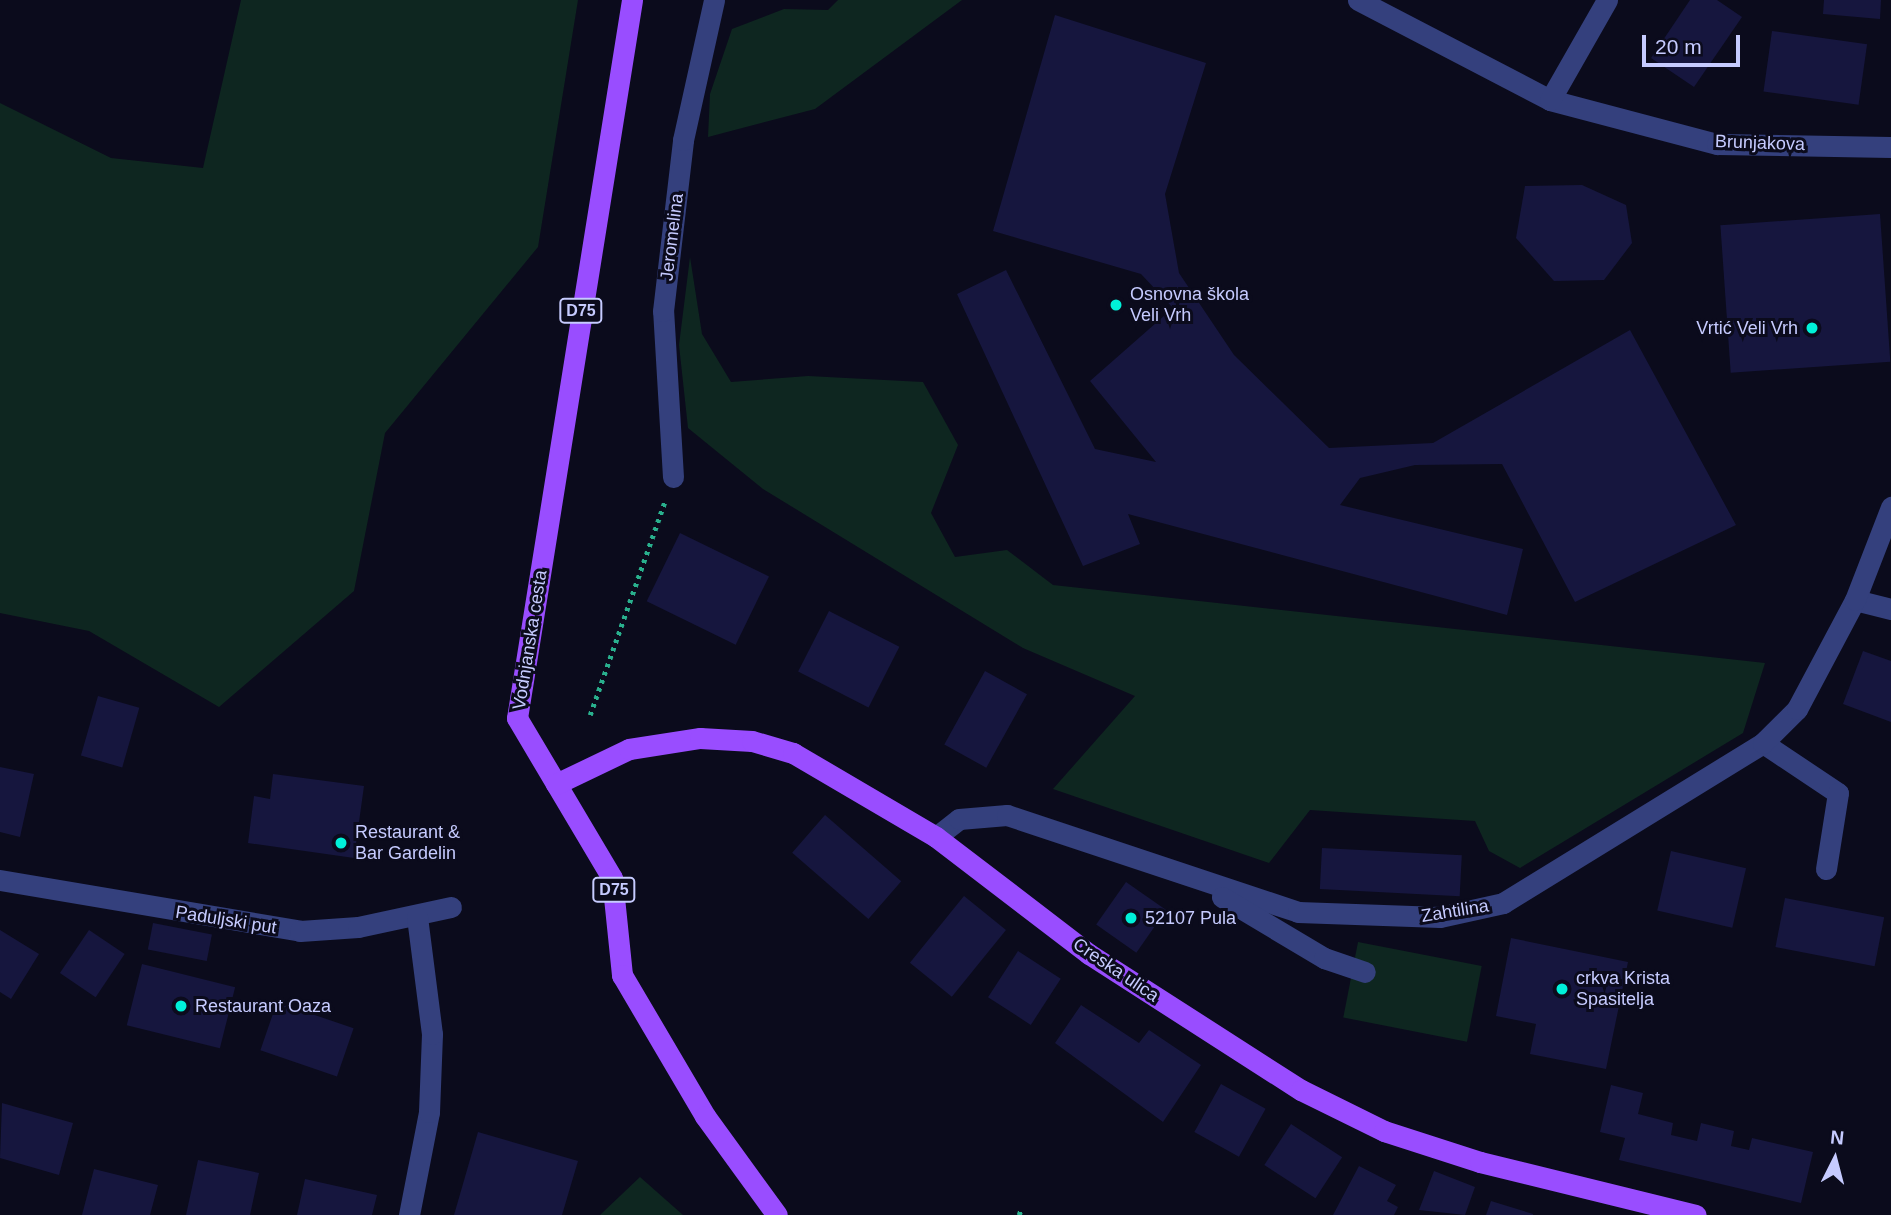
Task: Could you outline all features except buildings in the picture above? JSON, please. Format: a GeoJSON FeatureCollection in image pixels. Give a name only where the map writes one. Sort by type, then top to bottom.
{"type":"FeatureCollection","features":[{"type":"Feature","properties":{"kind":"main road","name":"Vodnjanska cesta"},"geometry":{"type":"LineString","coordinates":[[632,0],[517,718],[612,878],[622,975],[705,1116],[777,1215]]}},
{"type":"Feature","properties":{"kind":"main road","name":"Creska ulica"},"geometry":{"type":"LineString","coordinates":[[556,784],[629,749],[700,738],[752,741],[825,769],[936,837],[1089,954],[1301,1090],[1360,1120],[1480,1162],[1696,1215]]}},
{"type":"Feature","properties":{"kind":"street","name":"Jeromelina"},"geometry":{"type":"LineString","coordinates":[[673,477],[663,311],[683,140],[714,0]]}},
{"type":"Feature","properties":{"kind":"street","name":"Brunjakova"},"geometry":{"type":"LineString","coordinates":[[1358,0],[1550,100],[1717,144],[1891,147]]}},
{"type":"Feature","properties":{"kind":"street"},"geometry":{"type":"LineString","coordinates":[[1550,100],[1606,0]]}},
{"type":"Feature","properties":{"kind":"street","name":"Zahtilina"},"geometry":{"type":"LineString","coordinates":[[936,837],[959,819],[1007,815],[1217,889],[1298,912],[1364,919],[1474,911],[1536,884],[1763,743],[1797,709],[1855,600],[1891,507]]}},
{"type":"Feature","properties":{"kind":"street"},"geometry":{"type":"LineString","coordinates":[[1855,600],[1891,609]]}},
{"type":"Feature","properties":{"kind":"street"},"geometry":{"type":"LineString","coordinates":[[1763,743],[1838,793],[1826,869]]}},
{"type":"Feature","properties":{"kind":"street","name":"Paduljski put"},"geometry":{"type":"LineString","coordinates":[[0,880],[300,931],[417,917],[451,907]]}},
{"type":"Feature","properties":{"kind":"street"},"geometry":{"type":"LineString","coordinates":[[1217,889],[1255,921],[1365,972]]}},
{"type":"Feature","properties":{"kind":"street"},"geometry":{"type":"LineString","coordinates":[[410,1215],[429,1112],[432,1034],[417,917]]}},
{"type":"Feature","properties":{"kind":"path"},"geometry":{"type":"LineString","coordinates":[[590,715],[673,477]]}},
{"type":"Feature","properties":{"kind":"green space"},"geometry":{"type":"Polygon","coordinates":[[[241,0],[578,0],[538,247],[385,433],[354,591],[219,707],[89,631],[0,613],[0,103],[111,158],[203,168],[241,0]]]}},
{"type":"Feature","properties":{"kind":"green space"},"geometry":{"type":"Polygon","coordinates":[[[838,0],[962,0],[815,109],[708,137],[710,94],[732,29],[784,9],[828,10],[838,0]]]}},
{"type":"Feature","properties":{"kind":"green space"},"geometry":{"type":"Polygon","coordinates":[[[690,257],[702,334],[731,382],[808,376],[923,382],[958,445],[931,513],[955,557],[1007,550],[1053,585],[1765,663],[1743,733],[1520,868],[1489,851],[1475,821],[1310,810],[1269,863],[1053,789],[1135,696],[1023,648],[763,489],[688,428],[679,345],[690,257]]]}},
{"type":"Feature","properties":{"kind":"green space"},"geometry":{"type":"Polygon","coordinates":[[[1358,942],[1482,966],[1467,1042],[1343,1018],[1358,942]]]}},
{"type":"Feature","properties":{"kind":"green space"},"geometry":{"type":"Polygon","coordinates":[[[640,1177],[683,1215],[600,1215],[640,1177]]]}},
{"type":"Feature","properties":{"kind":"place","name":"Osnovna škola Veli Vrh"},"geometry":{"type":"Point","coordinates":[1116,305]}},
{"type":"Feature","properties":{"kind":"place","name":"Vrtić Veli Vrh"},"geometry":{"type":"Point","coordinates":[1812,328]}},
{"type":"Feature","properties":{"kind":"place","name":"Restaurant & Bar Gardelin"},"geometry":{"type":"Point","coordinates":[341,843]}},
{"type":"Feature","properties":{"kind":"place","name":"52107 Pula"},"geometry":{"type":"Point","coordinates":[1131,918]}},
{"type":"Feature","properties":{"kind":"place","name":"crkva Krista Spasitelja"},"geometry":{"type":"Point","coordinates":[1562,989]}},
{"type":"Feature","properties":{"kind":"place","name":"Restaurant Oaza"},"geometry":{"type":"Point","coordinates":[181,1006]}}]}
